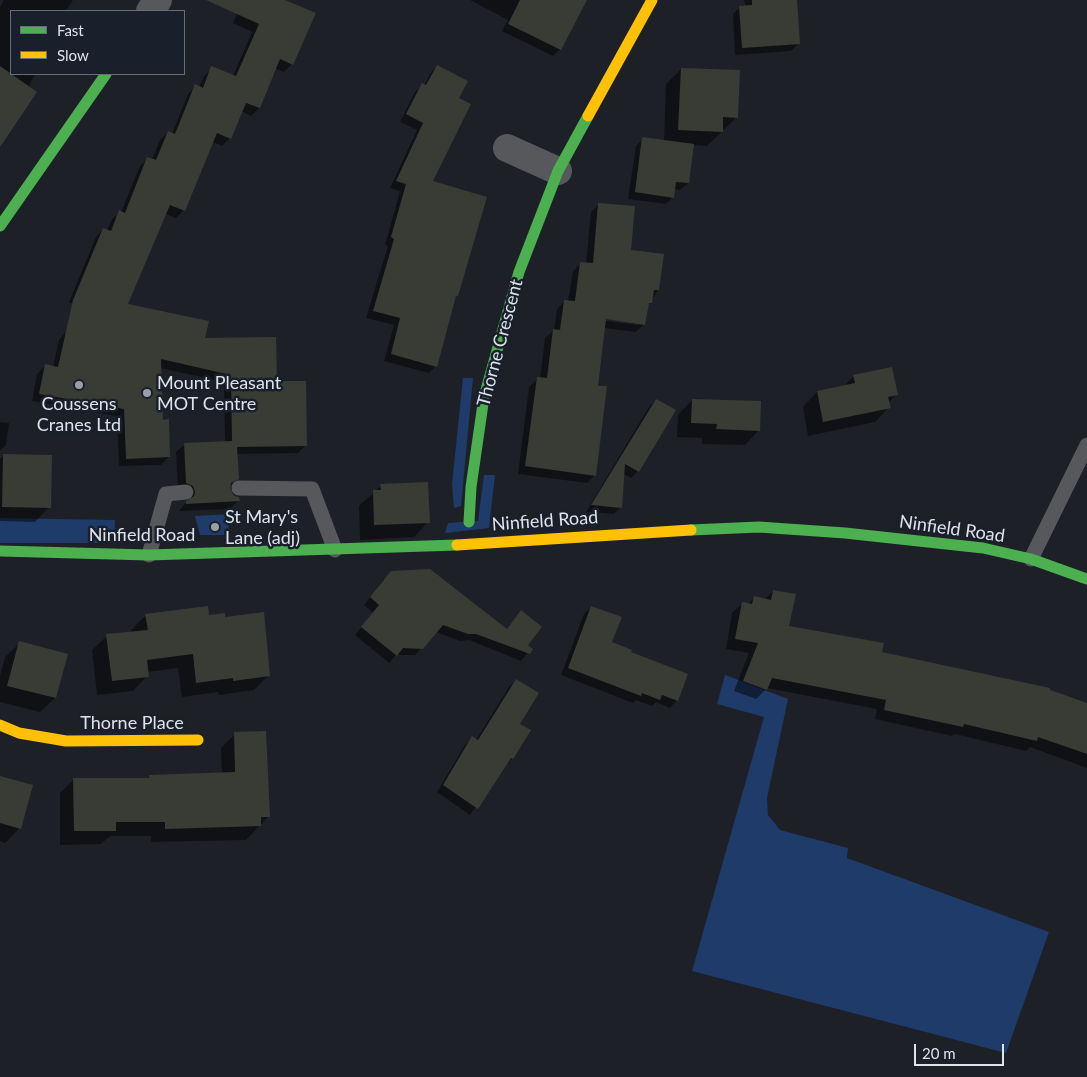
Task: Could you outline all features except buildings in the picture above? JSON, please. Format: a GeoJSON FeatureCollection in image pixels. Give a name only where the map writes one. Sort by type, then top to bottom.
{"type":"FeatureCollection","features":[{"type":"Feature","properties":{"kind":"main road","name":"Thorne Crescent"},"geometry":{"type":"LineString","coordinates":[[469,522],[471,487],[484,397],[519,272],[558,171],[652,0]]}},
{"type":"Feature","properties":{"kind":"main road"},"geometry":{"type":"LineString","coordinates":[[0,226],[105,75]]}},
{"type":"Feature","properties":{"kind":"main road","name":"Ninfield Road"},"geometry":{"type":"LineString","coordinates":[[0,552],[149,554],[334,550],[468,544],[620,533],[760,527],[845,533],[983,548],[1031,559],[1087,579]]}},
{"type":"Feature","properties":{"kind":"main road","name":"Thorne Place"},"geometry":{"type":"LineString","coordinates":[[0,725],[19,733],[66,741],[198,740]]}},
{"type":"Feature","properties":{"kind":"street"},"geometry":{"type":"LineString","coordinates":[[507,148],[558,171]]}},
{"type":"Feature","properties":{"kind":"lane"},"geometry":{"type":"LineString","coordinates":[[1031,559],[1087,445]]}},
{"type":"Feature","properties":{"kind":"lane"},"geometry":{"type":"LineString","coordinates":[[239,488],[312,489],[334,550]]}},
{"type":"Feature","properties":{"kind":"lane"},"geometry":{"type":"LineString","coordinates":[[149,554],[166,494],[186,492]]}},
{"type":"Feature","properties":{"kind":"shaded area"},"geometry":{"type":"Polygon","coordinates":[[[463,378],[473,378],[461,506],[454,508],[452,484],[463,378]]]}},
{"type":"Feature","properties":{"kind":"shaded area"},"geometry":{"type":"Polygon","coordinates":[[[484,475],[495,475],[489,528],[445,533],[448,523],[478,521],[484,475]]]}},
{"type":"Feature","properties":{"kind":"shaded area"},"geometry":{"type":"Polygon","coordinates":[[[231,514],[227,535],[200,535],[195,516],[231,514]]]}},
{"type":"Feature","properties":{"kind":"shaded area"},"geometry":{"type":"Polygon","coordinates":[[[0,518],[115,520],[114,540],[103,543],[0,543],[0,518]]]}},
{"type":"Feature","properties":{"kind":"shaded area"},"geometry":{"type":"Polygon","coordinates":[[[725,675],[788,699],[767,798],[768,815],[780,830],[848,848],[847,858],[1049,932],[1006,1053],[692,971],[764,717],[717,704],[725,675]]]}},
{"type":"Feature","properties":{"kind":"traffic: fast"},"geometry":{"type":"LineString","coordinates":[[0,226],[105,75]]}},
{"type":"Feature","properties":{"kind":"traffic: fast"},"geometry":{"type":"LineString","coordinates":[[469,522],[471,487],[484,397],[519,272],[558,171],[588,116]]}},
{"type":"Feature","properties":{"kind":"traffic: fast"},"geometry":{"type":"LineString","coordinates":[[691,530],[759,527],[845,533],[983,548],[1031,559],[1087,579]]}},
{"type":"Feature","properties":{"kind":"traffic: fast"},"geometry":{"type":"LineString","coordinates":[[0,551],[149,555],[457,545]]}},
{"type":"Feature","properties":{"kind":"traffic: slow"},"geometry":{"type":"LineString","coordinates":[[588,116],[652,0]]}},
{"type":"Feature","properties":{"kind":"traffic: slow"},"geometry":{"type":"LineString","coordinates":[[457,545],[691,530]]}},
{"type":"Feature","properties":{"kind":"traffic: slow"},"geometry":{"type":"LineString","coordinates":[[0,725],[19,733],[66,741],[198,740]]}},
{"type":"Feature","properties":{"kind":"place","name":"Coussens Cranes Ltd"},"geometry":{"type":"Point","coordinates":[79,385]}},
{"type":"Feature","properties":{"kind":"place","name":"Mount Pleasant MOT Centre"},"geometry":{"type":"Point","coordinates":[147,393]}},
{"type":"Feature","properties":{"kind":"place","name":"St Mary's Lane (adj)"},"geometry":{"type":"Point","coordinates":[215,527]}}]}
